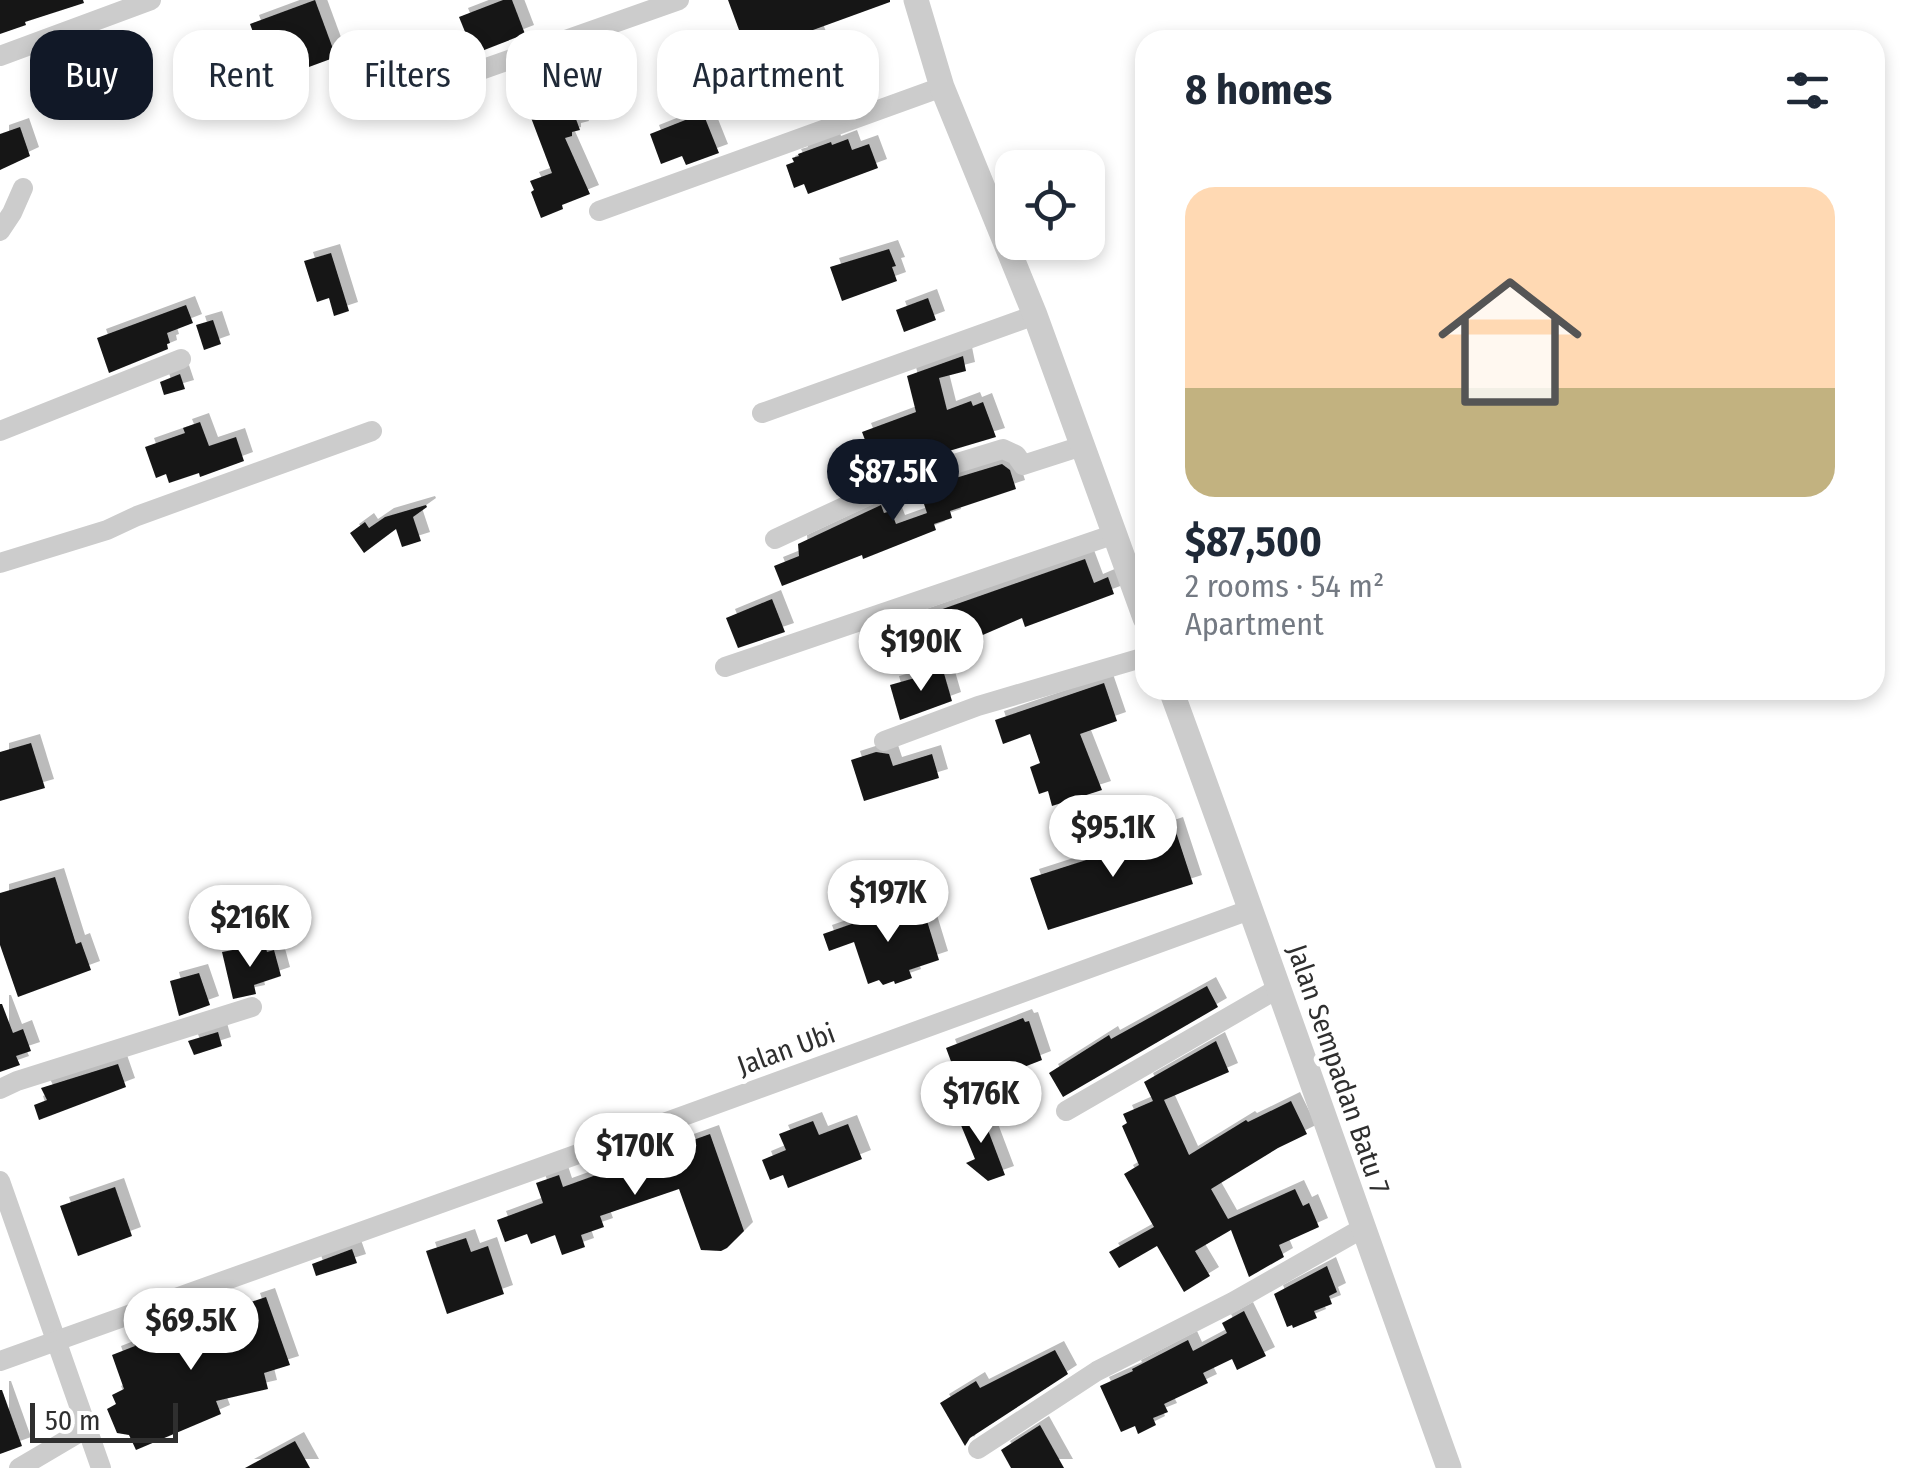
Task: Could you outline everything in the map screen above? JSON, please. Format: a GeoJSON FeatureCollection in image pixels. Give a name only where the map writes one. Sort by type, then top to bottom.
{"type":"FeatureCollection","features":[{"type":"Feature","properties":{"kind":"street"},"geometry":{"type":"LineString","coordinates":[[0,56],[151,0]]}},
{"type":"Feature","properties":{"kind":"street"},"geometry":{"type":"LineString","coordinates":[[486,68],[678,0]]}},
{"type":"Feature","properties":{"kind":"street"},"geometry":{"type":"LineString","coordinates":[[916,0],[942,87],[1035,315],[1135,590]]}},
{"type":"Feature","properties":{"kind":"street"},"geometry":{"type":"LineString","coordinates":[[600,211],[942,87]]}},
{"type":"Feature","properties":{"kind":"street"},"geometry":{"type":"LineString","coordinates":[[0,232],[23,188]]}},
{"type":"Feature","properties":{"kind":"street"},"geometry":{"type":"LineString","coordinates":[[762,413],[1035,315]]}},
{"type":"Feature","properties":{"kind":"street"},"geometry":{"type":"LineString","coordinates":[[0,431],[180,359]]}},
{"type":"Feature","properties":{"kind":"street"},"geometry":{"type":"LineString","coordinates":[[0,562],[107,530],[372,431]]}},
{"type":"Feature","properties":{"kind":"street"},"geometry":{"type":"LineString","coordinates":[[775,540],[902,480],[952,464],[1003,450],[1016,455],[1023,464],[1082,446]]}},
{"type":"Feature","properties":{"kind":"street"},"geometry":{"type":"LineString","coordinates":[[725,667],[1115,534]]}},
{"type":"Feature","properties":{"kind":"street"},"geometry":{"type":"LineString","coordinates":[[884,741],[978,706],[1135,661]]}},
{"type":"Feature","properties":{"kind":"street","name":"Jalan Sempadan Batu 7"},"geometry":{"type":"LineString","coordinates":[[1175,700],[1252,908],[1445,1466]]}},
{"type":"Feature","properties":{"kind":"street","name":"Jalan Ubi"},"geometry":{"type":"LineString","coordinates":[[0,1361],[1252,908]]}},
{"type":"Feature","properties":{"kind":"street"},"geometry":{"type":"LineString","coordinates":[[1066,1111],[1279,988]]}},
{"type":"Feature","properties":{"kind":"street"},"geometry":{"type":"LineString","coordinates":[[0,1089],[252,1007]]}},
{"type":"Feature","properties":{"kind":"street"},"geometry":{"type":"LineString","coordinates":[[0,1180],[102,1468]]}},
{"type":"Feature","properties":{"kind":"street"},"geometry":{"type":"LineString","coordinates":[[978,1449],[1096,1371],[1234,1302],[1363,1228]]}},
{"type":"Feature","properties":{"kind":"street"},"geometry":{"type":"LineString","coordinates":[[19,1468],[87,1428]]}},
{"type":"Feature","properties":{"kind":"building"},"geometry":{"type":"Polygon","coordinates":[[[0,0],[83,0],[84,3],[0,34],[0,0]]]}},
{"type":"Feature","properties":{"kind":"building"},"geometry":{"type":"Polygon","coordinates":[[[315,0],[329,38],[329,60],[309,67],[309,30],[252,30],[250,24],[315,0]]]}},
{"type":"Feature","properties":{"kind":"building"},"geometry":{"type":"Polygon","coordinates":[[[512,0],[523,30],[506,30],[506,41],[486,49],[486,30],[464,30],[459,17],[512,0]]]}},
{"type":"Feature","properties":{"kind":"building"},"geometry":{"type":"Polygon","coordinates":[[[728,0],[890,0],[813,30],[739,30],[728,0]]]}},
{"type":"Feature","properties":{"kind":"building"},"geometry":{"type":"Polygon","coordinates":[[[532,120],[576,120],[580,130],[565,138],[590,194],[541,218],[530,181],[552,173],[532,120]]]}},
{"type":"Feature","properties":{"kind":"building"},"geometry":{"type":"Polygon","coordinates":[[[685,120],[706,120],[719,153],[686,165],[682,156],[661,164],[650,134],[685,120]]]}},
{"type":"Feature","properties":{"kind":"building"},"geometry":{"type":"Polygon","coordinates":[[[20,127],[30,156],[0,170],[0,134],[20,127]]]}},
{"type":"Feature","properties":{"kind":"building"},"geometry":{"type":"Polygon","coordinates":[[[848,139],[852,150],[869,144],[878,168],[808,194],[804,184],[794,188],[786,165],[794,162],[792,158],[848,139]]]}},
{"type":"Feature","properties":{"kind":"building"},"geometry":{"type":"Polygon","coordinates":[[[889,249],[897,281],[842,301],[830,267],[889,249]]]}},
{"type":"Feature","properties":{"kind":"building"},"geometry":{"type":"Polygon","coordinates":[[[331,253],[349,311],[334,316],[329,298],[317,302],[304,261],[331,253]]]}},
{"type":"Feature","properties":{"kind":"building"},"geometry":{"type":"Polygon","coordinates":[[[928,298],[936,320],[904,332],[896,310],[928,298]]]}},
{"type":"Feature","properties":{"kind":"building"},"geometry":{"type":"Polygon","coordinates":[[[186,305],[193,323],[167,333],[168,349],[109,373],[97,338],[186,305]]]}},
{"type":"Feature","properties":{"kind":"building"},"geometry":{"type":"Polygon","coordinates":[[[213,320],[221,344],[204,350],[196,325],[213,320]]]}},
{"type":"Feature","properties":{"kind":"building"},"geometry":{"type":"Polygon","coordinates":[[[963,356],[966,371],[939,378],[947,410],[971,401],[973,406],[983,402],[996,437],[912,462],[905,444],[871,456],[862,432],[916,412],[907,376],[963,356]]]}},
{"type":"Feature","properties":{"kind":"building"},"geometry":{"type":"Polygon","coordinates":[[[180,374],[185,389],[164,395],[160,382],[180,374]]]}},
{"type":"Feature","properties":{"kind":"building"},"geometry":{"type":"Polygon","coordinates":[[[200,422],[209,446],[236,437],[244,461],[169,483],[166,474],[156,478],[145,447],[185,433],[183,428],[200,422]]]}},
{"type":"Feature","properties":{"kind":"building"},"geometry":{"type":"Polygon","coordinates":[[[1002,464],[1010,470],[1016,489],[950,511],[952,518],[934,524],[936,530],[782,586],[774,566],[799,556],[798,544],[881,505],[884,513],[891,511],[896,524],[927,513],[919,489],[1002,464]]]}},
{"type":"Feature","properties":{"kind":"building"},"geometry":{"type":"Polygon","coordinates":[[[426,505],[413,517],[421,541],[402,547],[396,529],[364,553],[350,533],[365,522],[369,528],[385,517],[426,505]]]}},
{"type":"Feature","properties":{"kind":"building"},"geometry":{"type":"Polygon","coordinates":[[[1085,559],[1094,583],[1108,577],[1114,594],[1025,627],[1022,618],[955,647],[958,655],[935,664],[917,618],[1085,559]]]}},
{"type":"Feature","properties":{"kind":"building"},"geometry":{"type":"Polygon","coordinates":[[[772,599],[785,632],[738,648],[726,618],[772,599]]]}},
{"type":"Feature","properties":{"kind":"building"},"geometry":{"type":"Polygon","coordinates":[[[943,670],[952,701],[900,720],[890,685],[943,670]]]}},
{"type":"Feature","properties":{"kind":"building"},"geometry":{"type":"Polygon","coordinates":[[[1104,683],[1117,721],[1080,734],[1102,790],[1052,806],[1048,791],[1039,794],[1030,767],[1040,763],[1030,734],[1003,744],[995,720],[1104,683]]]}},
{"type":"Feature","properties":{"kind":"building"},"geometry":{"type":"Polygon","coordinates":[[[31,743],[45,788],[0,801],[0,752],[31,743]]]}},
{"type":"Feature","properties":{"kind":"building"},"geometry":{"type":"Polygon","coordinates":[[[876,752],[889,754],[893,766],[932,754],[939,778],[864,801],[851,760],[876,752]]]}},
{"type":"Feature","properties":{"kind":"building"},"geometry":{"type":"Polygon","coordinates":[[[1174,826],[1193,884],[1048,930],[1030,878],[1152,839],[1151,834],[1174,826]]]}},
{"type":"Feature","properties":{"kind":"building"},"geometry":{"type":"Polygon","coordinates":[[[55,877],[76,944],[81,942],[91,970],[18,997],[0,945],[0,893],[55,877]]]}},
{"type":"Feature","properties":{"kind":"building"},"geometry":{"type":"Polygon","coordinates":[[[900,907],[903,918],[924,911],[939,960],[909,970],[912,978],[895,984],[894,981],[883,985],[879,980],[868,984],[854,942],[829,951],[823,934],[900,907]]]}},
{"type":"Feature","properties":{"kind":"building"},"geometry":{"type":"Polygon","coordinates":[[[265,945],[267,952],[274,950],[281,976],[254,985],[256,994],[233,999],[222,952],[243,948],[244,953],[265,945]]]}},
{"type":"Feature","properties":{"kind":"building"},"geometry":{"type":"Polygon","coordinates":[[[199,973],[210,1005],[179,1016],[170,981],[199,973]]]}},
{"type":"Feature","properties":{"kind":"building"},"geometry":{"type":"Polygon","coordinates":[[[1207,986],[1218,1007],[1063,1097],[1049,1073],[1109,1035],[1111,1039],[1207,986]]]}},
{"type":"Feature","properties":{"kind":"building"},"geometry":{"type":"Polygon","coordinates":[[[0,1004],[13,1033],[23,1029],[31,1051],[16,1056],[20,1065],[0,1072],[0,1004]]]}},
{"type":"Feature","properties":{"kind":"building"},"geometry":{"type":"Polygon","coordinates":[[[1023,1018],[1029,1021],[1042,1060],[962,1091],[946,1048],[1023,1018]]]}},
{"type":"Feature","properties":{"kind":"building"},"geometry":{"type":"Polygon","coordinates":[[[218,1032],[222,1046],[194,1055],[188,1041],[218,1032]]]}},
{"type":"Feature","properties":{"kind":"building"},"geometry":{"type":"Polygon","coordinates":[[[1216,1041],[1229,1072],[1164,1100],[1189,1155],[1246,1120],[1291,1101],[1307,1134],[1211,1189],[1228,1219],[1295,1189],[1303,1206],[1309,1203],[1319,1227],[1279,1245],[1284,1257],[1249,1277],[1231,1230],[1195,1251],[1210,1276],[1184,1292],[1157,1246],[1119,1268],[1109,1252],[1154,1227],[1124,1174],[1139,1165],[1122,1126],[1127,1123],[1123,1114],[1153,1101],[1144,1082],[1216,1041]]]}},
{"type":"Feature","properties":{"kind":"building"},"geometry":{"type":"Polygon","coordinates":[[[118,1064],[126,1087],[39,1120],[34,1105],[47,1100],[41,1088],[118,1064]]]}},
{"type":"Feature","properties":{"kind":"building"},"geometry":{"type":"Polygon","coordinates":[[[980,1109],[1005,1175],[988,1181],[966,1163],[975,1159],[958,1118],[980,1109]]]}},
{"type":"Feature","properties":{"kind":"building"},"geometry":{"type":"Polygon","coordinates":[[[813,1121],[819,1135],[848,1124],[862,1159],[788,1188],[783,1175],[770,1180],[762,1160],[786,1150],[779,1134],[813,1121]]]}},
{"type":"Feature","properties":{"kind":"building"},"geometry":{"type":"Polygon","coordinates":[[[710,1134],[744,1231],[727,1248],[701,1250],[679,1189],[600,1216],[604,1227],[581,1235],[585,1247],[562,1255],[555,1235],[531,1244],[527,1234],[505,1242],[497,1220],[543,1203],[536,1183],[559,1175],[563,1187],[610,1170],[608,1164],[652,1149],[654,1154],[710,1134]]]}},
{"type":"Feature","properties":{"kind":"building"},"geometry":{"type":"Polygon","coordinates":[[[115,1187],[132,1236],[78,1256],[60,1206],[115,1187]]]}},
{"type":"Feature","properties":{"kind":"building"},"geometry":{"type":"Polygon","coordinates":[[[466,1238],[471,1252],[488,1246],[504,1294],[447,1314],[426,1251],[466,1238]]]}},
{"type":"Feature","properties":{"kind":"building"},"geometry":{"type":"Polygon","coordinates":[[[352,1249],[357,1263],[316,1276],[312,1264],[352,1249]]]}},
{"type":"Feature","properties":{"kind":"building"},"geometry":{"type":"Polygon","coordinates":[[[1327,1266],[1337,1292],[1329,1296],[1332,1304],[1314,1311],[1317,1318],[1287,1327],[1274,1294],[1327,1266]]]}},
{"type":"Feature","properties":{"kind":"building"},"geometry":{"type":"Polygon","coordinates":[[[266,1297],[290,1365],[264,1373],[268,1389],[216,1401],[221,1414],[136,1450],[129,1435],[117,1433],[107,1409],[116,1404],[112,1395],[124,1389],[112,1355],[135,1346],[129,1329],[188,1311],[196,1335],[257,1320],[251,1302],[266,1297]]]}},
{"type":"Feature","properties":{"kind":"building"},"geometry":{"type":"Polygon","coordinates":[[[1244,1311],[1266,1356],[1237,1370],[1232,1359],[1203,1373],[1208,1383],[1164,1404],[1168,1412],[1153,1418],[1156,1425],[1138,1434],[1135,1426],[1121,1432],[1100,1386],[1188,1340],[1193,1351],[1227,1333],[1222,1323],[1244,1311]]]}},
{"type":"Feature","properties":{"kind":"building"},"geometry":{"type":"Polygon","coordinates":[[[1055,1350],[1068,1374],[970,1438],[965,1446],[940,1403],[976,1381],[980,1388],[1055,1350]]]}},
{"type":"Feature","properties":{"kind":"building"},"geometry":{"type":"Polygon","coordinates":[[[0,1390],[22,1446],[0,1454],[0,1390]]]}},
{"type":"Feature","properties":{"kind":"building"},"geometry":{"type":"Polygon","coordinates":[[[1040,1425],[1064,1468],[1011,1468],[1001,1450],[1040,1425]]]}},
{"type":"Feature","properties":{"kind":"building"},"geometry":{"type":"Polygon","coordinates":[[[295,1441],[310,1468],[245,1468],[295,1441]]]}}]}
